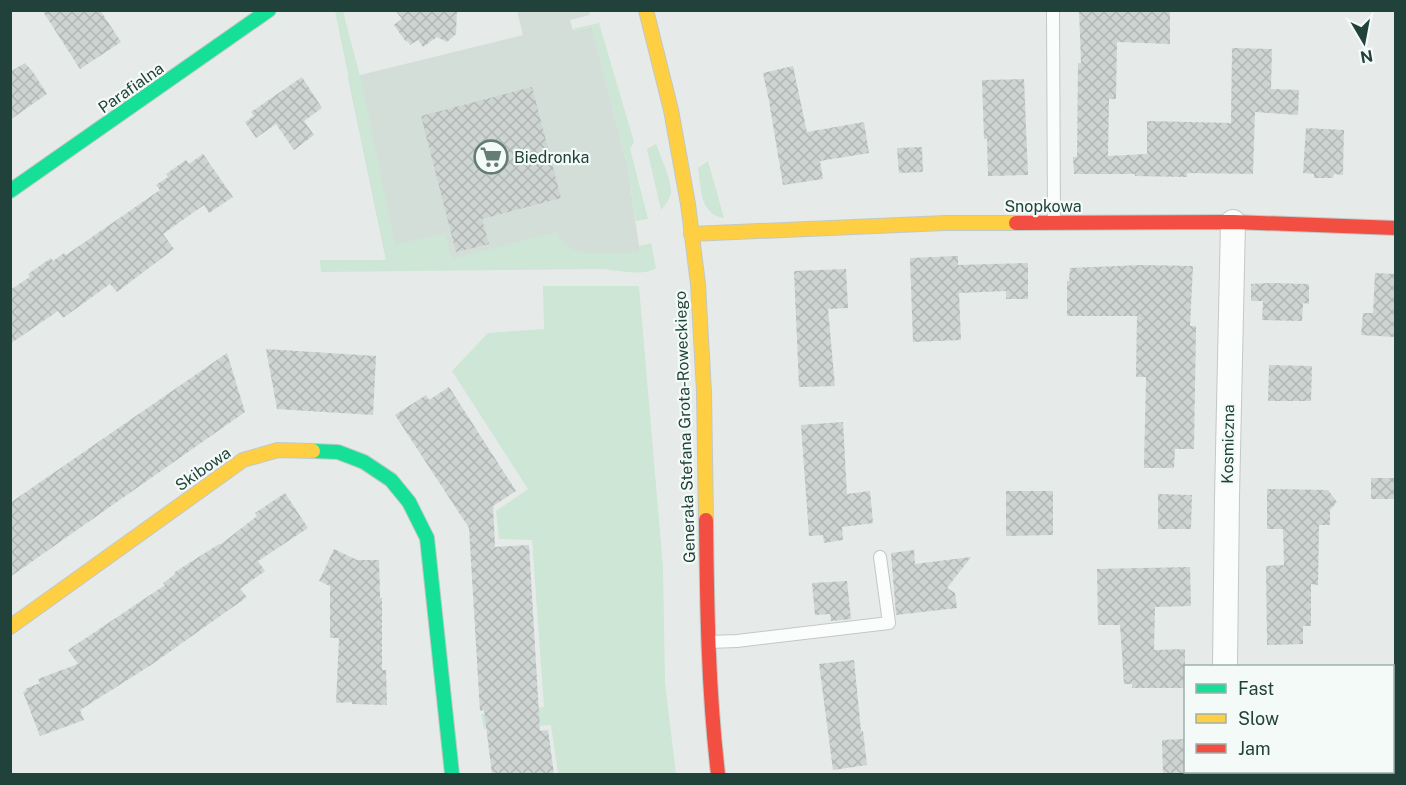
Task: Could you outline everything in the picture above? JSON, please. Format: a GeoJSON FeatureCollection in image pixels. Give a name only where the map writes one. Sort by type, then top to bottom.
{"type":"FeatureCollection","features":[{"type":"Feature","properties":{"kind":"street","name":"Parafialna"},"geometry":{"type":"LineString","coordinates":[[10,191],[269,10]]}},
{"type":"Feature","properties":{"kind":"street","name":"Generała Stefana Grota-Roweckiego"},"geometry":{"type":"LineString","coordinates":[[646,10],[670,110],[685,187],[698,284],[704,392],[707,642],[718,774]]}},
{"type":"Feature","properties":{"kind":"street","name":"Snopkowa"},"geometry":{"type":"LineString","coordinates":[[691,234],[936,223],[1233,222],[1395,228]]}},
{"type":"Feature","properties":{"kind":"street","name":"Kosmiczna"},"geometry":{"type":"LineString","coordinates":[[1225,665],[1233,222]]}},
{"type":"Feature","properties":{"kind":"street","name":"Skibowa"},"geometry":{"type":"LineString","coordinates":[[10,627],[243,460],[278,450],[338,452],[364,462],[391,480],[409,502],[427,538],[441,651],[452,774]]}},
{"type":"Feature","properties":{"kind":"lane"},"geometry":{"type":"LineString","coordinates":[[1053,12],[1054,222]]}},
{"type":"Feature","properties":{"kind":"lane"},"geometry":{"type":"LineString","coordinates":[[707,642],[737,641],[889,623],[880,557]]}},
{"type":"Feature","properties":{"kind":"shaded area"},"geometry":{"type":"Polygon","coordinates":[[[517,11],[589,11],[590,15],[570,20],[573,31],[592,27],[628,169],[641,260],[386,260],[348,78],[523,35],[517,11]]]}},
{"type":"Feature","properties":{"kind":"green space"},"geometry":{"type":"Polygon","coordinates":[[[335,11],[343,11],[362,84],[395,244],[445,234],[452,259],[557,232],[569,247],[584,252],[639,252],[639,246],[651,243],[656,268],[638,273],[602,269],[321,272],[320,260],[386,260],[335,11]]]}},
{"type":"Feature","properties":{"kind":"green space"},"geometry":{"type":"Polygon","coordinates":[[[599,23],[634,142],[630,149],[648,219],[636,221],[628,169],[592,27],[573,31],[573,29],[599,23]]]}},
{"type":"Feature","properties":{"kind":"green space"},"geometry":{"type":"Polygon","coordinates":[[[656,144],[671,186],[671,192],[661,210],[647,149],[656,144]]]}},
{"type":"Feature","properties":{"kind":"green space"},"geometry":{"type":"Polygon","coordinates":[[[708,161],[724,218],[710,212],[701,192],[698,168],[708,161]]]}},
{"type":"Feature","properties":{"kind":"green space"},"geometry":{"type":"Polygon","coordinates":[[[543,286],[639,286],[663,567],[665,683],[676,774],[558,774],[551,725],[484,729],[481,714],[544,707],[532,540],[499,539],[496,511],[528,489],[452,371],[488,333],[544,329],[543,286]]]}},
{"type":"Feature","properties":{"kind":"building"},"geometry":{"type":"Polygon","coordinates":[[[42,10],[100,10],[121,42],[80,69],[42,10]]]}},
{"type":"Feature","properties":{"kind":"building"},"geometry":{"type":"Polygon","coordinates":[[[395,10],[457,10],[456,34],[447,42],[437,37],[423,47],[418,40],[410,45],[394,25],[402,19],[395,10]]]}},
{"type":"Feature","properties":{"kind":"building"},"geometry":{"type":"Polygon","coordinates":[[[1079,10],[1170,10],[1170,44],[1117,42],[1116,99],[1109,99],[1108,156],[1147,154],[1147,121],[1231,123],[1232,48],[1272,49],[1271,89],[1299,90],[1298,115],[1255,112],[1253,174],[1187,173],[1187,177],[1074,174],[1073,157],[1077,157],[1078,63],[1081,63],[1079,10]]]}},
{"type":"Feature","properties":{"kind":"building"},"geometry":{"type":"Polygon","coordinates":[[[25,63],[47,94],[10,120],[10,72],[25,63]]]}},
{"type":"Feature","properties":{"kind":"building"},"geometry":{"type":"Polygon","coordinates":[[[793,66],[807,132],[864,122],[869,153],[820,161],[823,179],[783,185],[763,73],[793,66]]]}},
{"type":"Feature","properties":{"kind":"building"},"geometry":{"type":"Polygon","coordinates":[[[302,77],[322,108],[304,121],[314,135],[294,150],[276,124],[256,138],[245,122],[254,116],[251,112],[302,77]]]}},
{"type":"Feature","properties":{"kind":"building"},"geometry":{"type":"Polygon","coordinates":[[[1024,79],[1028,175],[988,176],[982,80],[1024,79]]]}},
{"type":"Feature","properties":{"kind":"building","name":"Biedronka"},"geometry":{"type":"Polygon","coordinates":[[[532,87],[561,198],[482,219],[489,244],[456,252],[421,116],[532,87]]]}},
{"type":"Feature","properties":{"kind":"building"},"geometry":{"type":"Polygon","coordinates":[[[1306,128],[1344,130],[1343,175],[1334,174],[1333,178],[1314,178],[1314,174],[1303,173],[1306,128]]]}},
{"type":"Feature","properties":{"kind":"building"},"geometry":{"type":"Polygon","coordinates":[[[922,147],[923,172],[899,173],[897,148],[922,147]]]}},
{"type":"Feature","properties":{"kind":"building"},"geometry":{"type":"Polygon","coordinates":[[[203,154],[233,197],[209,213],[204,205],[163,234],[174,249],[117,292],[110,284],[63,318],[58,311],[10,344],[10,290],[30,277],[28,274],[51,258],[53,261],[64,253],[66,255],[160,190],[156,185],[168,177],[166,174],[186,160],[189,164],[203,154]]]}},
{"type":"Feature","properties":{"kind":"building"},"geometry":{"type":"Polygon","coordinates":[[[958,256],[958,265],[1028,263],[1028,299],[1006,299],[1006,291],[959,293],[961,340],[913,342],[910,258],[958,256]]]}},
{"type":"Feature","properties":{"kind":"building"},"geometry":{"type":"Polygon","coordinates":[[[1141,265],[1193,266],[1190,326],[1196,326],[1194,449],[1175,449],[1174,468],[1144,468],[1146,377],[1136,377],[1137,316],[1067,316],[1067,281],[1069,281],[1070,268],[1141,265]]]}},
{"type":"Feature","properties":{"kind":"building"},"geometry":{"type":"Polygon","coordinates":[[[846,269],[848,308],[828,309],[835,386],[799,387],[794,271],[846,269]]]}},
{"type":"Feature","properties":{"kind":"building"},"geometry":{"type":"Polygon","coordinates":[[[1375,273],[1395,274],[1395,337],[1361,335],[1363,313],[1373,313],[1375,273]]]}},
{"type":"Feature","properties":{"kind":"building"},"geometry":{"type":"Polygon","coordinates":[[[1251,284],[1309,284],[1309,304],[1303,303],[1302,321],[1262,320],[1263,301],[1251,301],[1251,284]]]}},
{"type":"Feature","properties":{"kind":"building"},"geometry":{"type":"Polygon","coordinates":[[[266,349],[376,356],[373,415],[277,409],[266,349]]]}},
{"type":"Feature","properties":{"kind":"building"},"geometry":{"type":"Polygon","coordinates":[[[227,353],[245,412],[10,577],[10,503],[227,353]]]}},
{"type":"Feature","properties":{"kind":"building"},"geometry":{"type":"Polygon","coordinates":[[[1269,365],[1312,366],[1311,401],[1268,401],[1269,365]]]}},
{"type":"Feature","properties":{"kind":"building"},"geometry":{"type":"Polygon","coordinates":[[[449,387],[516,491],[493,506],[495,547],[529,545],[540,731],[548,730],[554,774],[492,774],[484,710],[480,711],[469,528],[395,415],[426,395],[429,400],[449,387]]]}},
{"type":"Feature","properties":{"kind":"building"},"geometry":{"type":"Polygon","coordinates":[[[843,422],[847,494],[870,491],[873,523],[842,527],[843,540],[824,543],[823,535],[809,536],[801,425],[843,422]]]}},
{"type":"Feature","properties":{"kind":"building"},"geometry":{"type":"Polygon","coordinates":[[[1371,478],[1395,478],[1395,499],[1371,499],[1371,478]]]}},
{"type":"Feature","properties":{"kind":"building"},"geometry":{"type":"Polygon","coordinates":[[[1267,489],[1328,490],[1337,502],[1330,510],[1330,525],[1319,525],[1318,585],[1311,584],[1311,626],[1303,626],[1303,644],[1267,645],[1266,566],[1284,565],[1283,529],[1267,529],[1267,489]]]}},
{"type":"Feature","properties":{"kind":"building"},"geometry":{"type":"Polygon","coordinates":[[[1006,491],[1053,491],[1053,535],[1006,536],[1006,491]]]}},
{"type":"Feature","properties":{"kind":"building"},"geometry":{"type":"Polygon","coordinates":[[[285,493],[308,528],[258,561],[265,571],[240,589],[247,597],[151,665],[80,710],[84,720],[40,736],[23,692],[26,691],[25,689],[40,683],[38,679],[78,664],[68,650],[165,585],[163,583],[175,572],[220,545],[257,516],[255,513],[285,493]]]}},
{"type":"Feature","properties":{"kind":"building"},"geometry":{"type":"Polygon","coordinates":[[[1158,494],[1192,495],[1191,529],[1158,529],[1158,494]]]}},
{"type":"Feature","properties":{"kind":"building"},"geometry":{"type":"Polygon","coordinates":[[[334,549],[357,560],[379,560],[380,598],[382,598],[382,670],[386,670],[387,705],[336,703],[339,638],[330,638],[330,586],[319,581],[334,549]]]}},
{"type":"Feature","properties":{"kind":"building"},"geometry":{"type":"Polygon","coordinates":[[[914,550],[915,564],[971,557],[947,588],[955,593],[957,608],[896,615],[891,553],[914,550]]]}},
{"type":"Feature","properties":{"kind":"building"},"geometry":{"type":"Polygon","coordinates":[[[1190,567],[1191,606],[1155,607],[1154,650],[1185,649],[1184,688],[1132,688],[1132,684],[1124,684],[1120,625],[1098,625],[1097,569],[1190,567]]]}},
{"type":"Feature","properties":{"kind":"building"},"geometry":{"type":"Polygon","coordinates":[[[847,581],[851,619],[831,621],[830,614],[815,615],[812,583],[847,581]]]}},
{"type":"Feature","properties":{"kind":"building"},"geometry":{"type":"Polygon","coordinates":[[[854,660],[867,765],[833,770],[819,664],[854,660]]]}},
{"type":"Feature","properties":{"kind":"building"},"geometry":{"type":"Polygon","coordinates":[[[1184,739],[1185,774],[1163,774],[1162,740],[1184,739]]]}},
{"type":"Feature","properties":{"kind":"traffic: fast"},"geometry":{"type":"LineString","coordinates":[[10,191],[269,10]]}},
{"type":"Feature","properties":{"kind":"traffic: fast"},"geometry":{"type":"LineString","coordinates":[[313,451],[338,452],[364,462],[391,480],[409,502],[427,538],[452,774]]}},
{"type":"Feature","properties":{"kind":"traffic: slow"},"geometry":{"type":"LineString","coordinates":[[646,10],[671,110],[688,204],[698,284],[704,392],[706,520]]}},
{"type":"Feature","properties":{"kind":"traffic: slow"},"geometry":{"type":"LineString","coordinates":[[691,234],[945,223],[1016,223]]}},
{"type":"Feature","properties":{"kind":"traffic: slow"},"geometry":{"type":"LineString","coordinates":[[10,627],[243,460],[278,450],[313,451]]}},
{"type":"Feature","properties":{"kind":"traffic: jam"},"geometry":{"type":"LineString","coordinates":[[1016,223],[1233,222],[1396,228]]}},
{"type":"Feature","properties":{"kind":"traffic: jam"},"geometry":{"type":"LineString","coordinates":[[706,520],[710,679],[718,774]]}},
{"type":"Feature","properties":{"kind":"place","name":"Biedronka"},"geometry":{"type":"Point","coordinates":[491,157]}}]}
